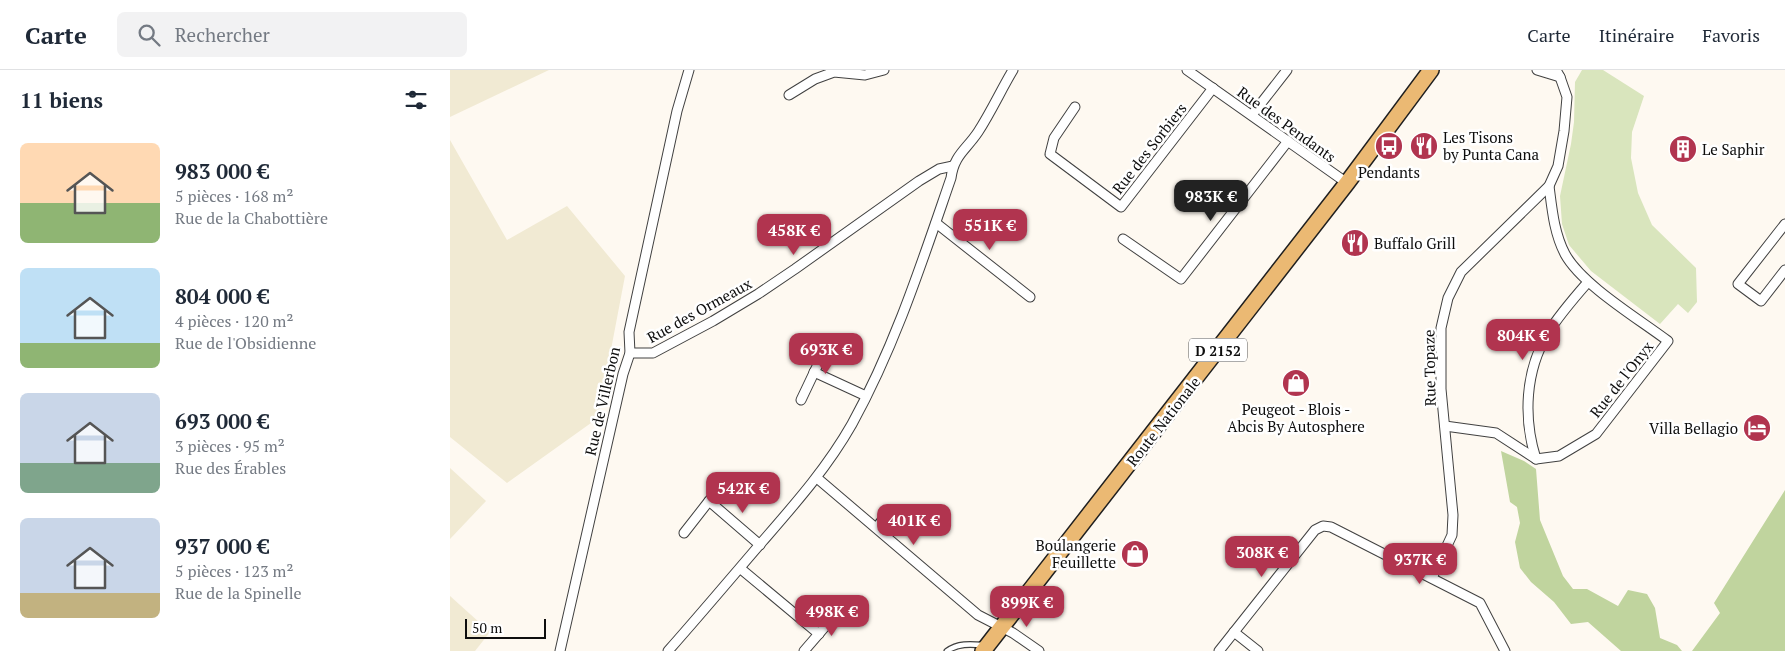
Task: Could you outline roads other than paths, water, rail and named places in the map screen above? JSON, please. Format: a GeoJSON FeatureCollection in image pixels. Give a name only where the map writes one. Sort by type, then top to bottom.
{"type":"FeatureCollection","features":[{"type":"Feature","properties":{"kind":"main road","name":"Route Nationale"},"geometry":{"type":"LineString","coordinates":[[986,648],[1432,70]]}},
{"type":"Feature","properties":{"kind":"street","name":"Rue de Villerbon"},"geometry":{"type":"LineString","coordinates":[[560,651],[622,374],[630,353],[629,332],[678,111],[689,70]]}},
{"type":"Feature","properties":{"kind":"street"},"geometry":{"type":"LineString","coordinates":[[789,95],[815,79],[834,72],[865,75],[884,70]]}},
{"type":"Feature","properties":{"kind":"street"},"geometry":{"type":"LineString","coordinates":[[668,651],[741,569],[817,478],[851,425],[883,363],[909,300],[951,178],[953,166],[978,132],[1013,70]]}},
{"type":"Feature","properties":{"kind":"street","name":"Rue des Pendants"},"geometry":{"type":"LineString","coordinates":[[1187,70],[1346,183]]}},
{"type":"Feature","properties":{"kind":"street"},"geometry":{"type":"LineString","coordinates":[[1252,115],[1287,70]]}},
{"type":"Feature","properties":{"kind":"street"},"geometry":{"type":"LineString","coordinates":[[1537,70],[1561,72]]}},
{"type":"Feature","properties":{"kind":"street","name":"Rue Topaze"},"geometry":{"type":"LineString","coordinates":[[1432,578],[1452,534],[1453,514],[1441,389],[1441,328],[1448,298],[1461,272],[1549,186],[1558,166],[1564,131],[1566,97],[1561,72]]}},
{"type":"Feature","properties":{"kind":"street","name":"Rue des Sorbiers"},"geometry":{"type":"LineString","coordinates":[[1074,107],[1054,138],[1050,154],[1121,207],[1213,88]]}},
{"type":"Feature","properties":{"kind":"street"},"geometry":{"type":"LineString","coordinates":[[1123,239],[1182,279],[1288,141]]}},
{"type":"Feature","properties":{"kind":"street","name":"Rue des Ormeaux"},"geometry":{"type":"LineString","coordinates":[[630,353],[653,353],[712,321],[796,269],[919,181],[939,169],[953,166]]}},
{"type":"Feature","properties":{"kind":"street"},"geometry":{"type":"LineString","coordinates":[[1536,459],[1527,418],[1529,385],[1535,361],[1547,334],[1588,282],[1566,254],[1554,225],[1549,186]]}},
{"type":"Feature","properties":{"kind":"street"},"geometry":{"type":"LineString","coordinates":[[936,223],[1030,297]]}},
{"type":"Feature","properties":{"kind":"street"},"geometry":{"type":"LineString","coordinates":[[1785,224],[1738,284],[1761,301],[1785,270]]}},
{"type":"Feature","properties":{"kind":"street","name":"Rue de l'Onyx"},"geometry":{"type":"LineString","coordinates":[[1536,459],[1559,456],[1596,434],[1668,341],[1588,282]]}},
{"type":"Feature","properties":{"kind":"street"},"geometry":{"type":"LineString","coordinates":[[801,400],[830,339]]}},
{"type":"Feature","properties":{"kind":"street"},"geometry":{"type":"LineString","coordinates":[[814,372],[866,396]]}},
{"type":"Feature","properties":{"kind":"street"},"geometry":{"type":"LineString","coordinates":[[1445,426],[1496,433],[1536,459]]}},
{"type":"Feature","properties":{"kind":"street"},"geometry":{"type":"LineString","coordinates":[[817,478],[978,615],[1002,627],[1039,651]]}},
{"type":"Feature","properties":{"kind":"street"},"geometry":{"type":"LineString","coordinates":[[684,533],[722,485]]}},
{"type":"Feature","properties":{"kind":"street"},"geometry":{"type":"LineString","coordinates":[[709,502],[760,544]]}},
{"type":"Feature","properties":{"kind":"street"},"geometry":{"type":"LineString","coordinates":[[1219,651],[1315,530],[1323,526],[1331,527],[1480,603],[1506,651]]}},
{"type":"Feature","properties":{"kind":"street"},"geometry":{"type":"LineString","coordinates":[[741,569],[820,634]]}},
{"type":"Feature","properties":{"kind":"street"},"geometry":{"type":"LineString","coordinates":[[804,651],[842,607]]}},
{"type":"Feature","properties":{"kind":"street"},"geometry":{"type":"LineString","coordinates":[[1234,632],[1258,651]]}},
{"type":"Feature","properties":{"kind":"lane"},"geometry":{"type":"LineString","coordinates":[[874,527],[889,509]]}},
{"type":"Feature","properties":{"kind":"lane"},"geometry":{"type":"LineString","coordinates":[[947,651],[954,646],[966,644],[986,648]]}},
{"type":"Feature","properties":{"kind":"place","name":"Pendants"},"geometry":{"type":"Point","coordinates":[1389,146]}},
{"type":"Feature","properties":{"kind":"place","name":"Les Tisons by Punta Cana"},"geometry":{"type":"Point","coordinates":[1424,146]}},
{"type":"Feature","properties":{"kind":"place","name":"Le Saphir"},"geometry":{"type":"Point","coordinates":[1683,149]}},
{"type":"Feature","properties":{"kind":"place","name":"Buffalo Grill"},"geometry":{"type":"Point","coordinates":[1355,243]}},
{"type":"Feature","properties":{"kind":"place","name":"Peugeot - Blois - Abcis By Autosphere"},"geometry":{"type":"Point","coordinates":[1296,383]}},
{"type":"Feature","properties":{"kind":"place","name":"Villa Bellagio"},"geometry":{"type":"Point","coordinates":[1757,428]}},
{"type":"Feature","properties":{"kind":"place","name":"Boulangerie Feuillette"},"geometry":{"type":"Point","coordinates":[1135,554]}}]}
